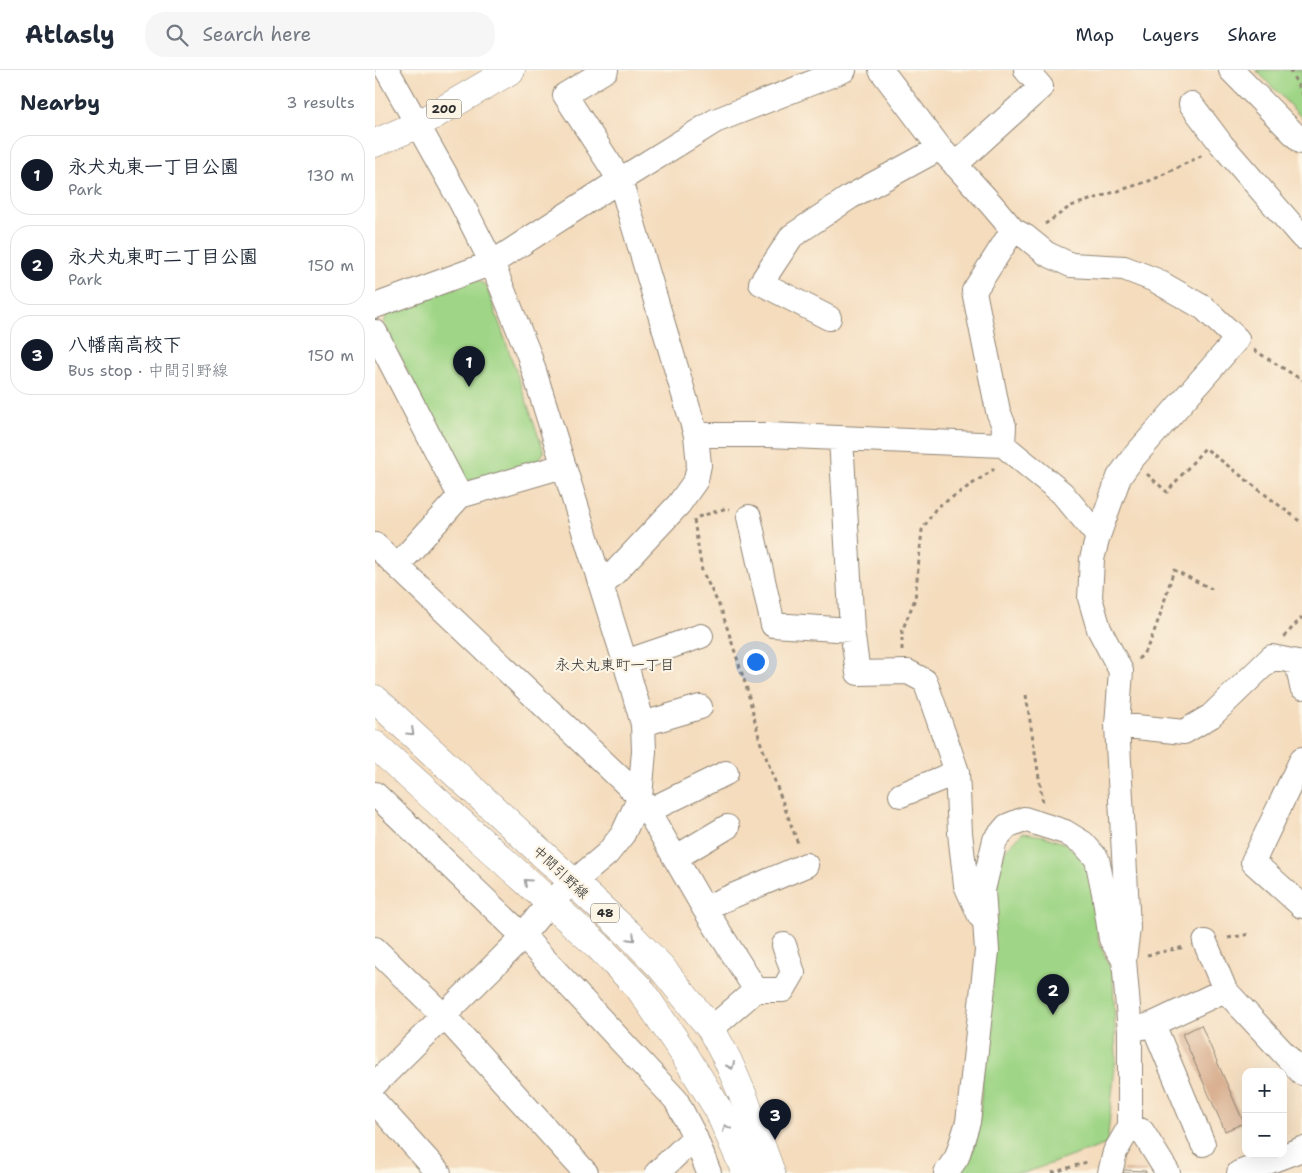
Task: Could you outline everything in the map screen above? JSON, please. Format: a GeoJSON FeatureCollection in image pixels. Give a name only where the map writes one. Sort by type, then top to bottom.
{"type":"FeatureCollection","features":[{"type":"Feature","properties":{"kind":"main road","name":"200"},"geometry":{"type":"LineString","coordinates":[[375,143],[417,125],[511,70]]}},
{"type":"Feature","properties":{"kind":"main road","name":"中間引野線"},"geometry":{"type":"LineString","coordinates":[[375,699],[629,934],[661,967],[711,1029],[745,1098],[771,1173]]}},
{"type":"Feature","properties":{"kind":"main road","name":"48"},"geometry":{"type":"LineString","coordinates":[[375,745],[598,946],[640,989],[683,1052],[718,1109],[746,1173]]}},
{"type":"Feature","properties":{"kind":"street"},"geometry":{"type":"LineString","coordinates":[[387,70],[463,204],[492,263],[529,355],[602,586],[643,724],[644,804]]}},
{"type":"Feature","properties":{"kind":"street"},"geometry":{"type":"LineString","coordinates":[[602,586],[679,504],[696,480],[699,465],[696,434],[620,180],[565,95],[607,70]]}},
{"type":"Feature","properties":{"kind":"street"},"geometry":{"type":"LineString","coordinates":[[375,306],[492,263],[715,121],[844,70]]}},
{"type":"Feature","properties":{"kind":"street"},"geometry":{"type":"LineString","coordinates":[[881,70],[948,157],[1019,234],[1047,254],[1071,265],[1124,268],[1155,280],[1204,308],[1237,339],[1132,459],[1119,477],[1097,536],[1092,559],[1090,598],[1099,628],[1121,671],[1117,725],[1128,928],[1124,960],[1130,1031],[1130,1126],[1113,1163]]}},
{"type":"Feature","properties":{"kind":"street"},"geometry":{"type":"LineString","coordinates":[[829,318],[761,283],[793,236],[850,197],[948,157],[1041,87],[1026,70]]}},
{"type":"Feature","properties":{"kind":"street"},"geometry":{"type":"LineString","coordinates":[[1231,70],[1302,142]]}},
{"type":"Feature","properties":{"kind":"street"},"geometry":{"type":"LineString","coordinates":[[1191,104],[1222,145],[1302,237]]}},
{"type":"Feature","properties":{"kind":"street"},"geometry":{"type":"LineString","coordinates":[[1003,445],[1004,426],[999,411],[974,291],[1019,234]]}},
{"type":"Feature","properties":{"kind":"street"},"geometry":{"type":"LineString","coordinates":[[375,332],[460,496]]}},
{"type":"Feature","properties":{"kind":"street"},"geometry":{"type":"LineString","coordinates":[[696,434],[1003,445],[1062,493],[1097,536]]}},
{"type":"Feature","properties":{"kind":"street"},"geometry":{"type":"LineString","coordinates":[[841,438],[852,630],[858,673],[908,672],[925,681],[957,772],[960,832],[966,885],[986,931]]}},
{"type":"Feature","properties":{"kind":"street"},"geometry":{"type":"LineString","coordinates":[[397,566],[460,496],[563,466]]}},
{"type":"Feature","properties":{"kind":"street"},"geometry":{"type":"LineString","coordinates":[[749,517],[773,626],[852,630]]}},
{"type":"Feature","properties":{"kind":"street"},"geometry":{"type":"LineString","coordinates":[[375,545],[644,804],[704,908],[756,990]]}},
{"type":"Feature","properties":{"kind":"street"},"geometry":{"type":"LineString","coordinates":[[625,662],[701,636]]}},
{"type":"Feature","properties":{"kind":"street"},"geometry":{"type":"LineString","coordinates":[[1117,725],[1184,732],[1211,716],[1272,657],[1297,662],[1302,687]]}},
{"type":"Feature","properties":{"kind":"street"},"geometry":{"type":"LineString","coordinates":[[643,724],[700,706]]}},
{"type":"Feature","properties":{"kind":"street"},"geometry":{"type":"LineString","coordinates":[[1302,759],[1253,862],[1302,906]]}},
{"type":"Feature","properties":{"kind":"street"},"geometry":{"type":"LineString","coordinates":[[901,795],[957,772]]}},
{"type":"Feature","properties":{"kind":"street"},"geometry":{"type":"LineString","coordinates":[[375,1084],[514,946],[550,902],[607,854],[644,804],[726,773]]}},
{"type":"Feature","properties":{"kind":"street"},"geometry":{"type":"LineString","coordinates":[[375,794],[522,935],[676,1100],[695,1137],[709,1173]]}},
{"type":"Feature","properties":{"kind":"street"},"geometry":{"type":"LineString","coordinates":[[947,1173],[957,1157],[967,1122],[987,951],[983,890],[995,840],[1007,826],[1024,820],[1065,832],[1083,842],[1097,859],[1111,939],[1124,960]]}},
{"type":"Feature","properties":{"kind":"street"},"geometry":{"type":"LineString","coordinates":[[675,858],[727,827]]}},
{"type":"Feature","properties":{"kind":"street"},"geometry":{"type":"LineString","coordinates":[[704,908],[806,865]]}},
{"type":"Feature","properties":{"kind":"street"},"geometry":{"type":"LineString","coordinates":[[1205,942],[1225,990],[1302,1073]]}},
{"type":"Feature","properties":{"kind":"street"},"geometry":{"type":"LineString","coordinates":[[711,1029],[756,990],[783,990],[793,973],[784,945]]}},
{"type":"Feature","properties":{"kind":"street"},"geometry":{"type":"LineString","coordinates":[[375,949],[443,1016],[586,1173]]}},
{"type":"Feature","properties":{"kind":"street"},"geometry":{"type":"LineString","coordinates":[[1130,1031],[1153,1024],[1225,990]]}},
{"type":"Feature","properties":{"kind":"street"},"geometry":{"type":"LineString","coordinates":[[1153,1024],[1203,1144]]}},
{"type":"Feature","properties":{"kind":"street"},"geometry":{"type":"LineString","coordinates":[[375,1102],[439,1173]]}},
{"type":"Feature","properties":{"kind":"street"},"geometry":{"type":"LineString","coordinates":[[1130,1126],[1142,1131],[1167,1173]]}},
{"type":"Feature","properties":{"kind":"street"},"geometry":{"type":"LineString","coordinates":[[657,1173],[695,1137]]}},
{"type":"Feature","properties":{"kind":"street"},"geometry":{"type":"LineString","coordinates":[[1239,1173],[1264,1169],[1302,1149]]}},
{"type":"Feature","properties":{"kind":"path"},"geometry":{"type":"LineString","coordinates":[[1290,70],[1302,94]]}},
{"type":"Feature","properties":{"kind":"path"},"geometry":{"type":"LineString","coordinates":[[1019,234],[1071,206],[1152,180],[1222,145]]}},
{"type":"Feature","properties":{"kind":"path"},"geometry":{"type":"LineString","coordinates":[[1237,339],[1302,380]]}},
{"type":"Feature","properties":{"kind":"path"},"geometry":{"type":"LineString","coordinates":[[908,672],[901,646],[902,632],[915,599],[922,530],[936,508],[993,470],[1003,445]]}},
{"type":"Feature","properties":{"kind":"path"},"geometry":{"type":"LineString","coordinates":[[1132,459],[1167,492],[1205,448],[1302,523]]}},
{"type":"Feature","properties":{"kind":"path"},"geometry":{"type":"LineString","coordinates":[[749,517],[727,508],[694,518],[702,571],[721,609],[747,689],[760,741],[806,865]]}},
{"type":"Feature","properties":{"kind":"path"},"geometry":{"type":"LineString","coordinates":[[1121,671],[1143,656],[1152,636],[1173,570],[1212,589]]}},
{"type":"Feature","properties":{"kind":"path"},"geometry":{"type":"LineString","coordinates":[[1026,694],[1047,826]]}},
{"type":"Feature","properties":{"kind":"path"},"geometry":{"type":"LineString","coordinates":[[1052,1173],[1113,1163]]}},
{"type":"Feature","properties":{"kind":"green space"},"geometry":{"type":"Polygon","coordinates":[[[1256,70],[1302,70],[1302,118],[1256,70]]]}},
{"type":"Feature","properties":{"kind":"green space"},"geometry":{"type":"Polygon","coordinates":[[[474,279],[486,285],[544,452],[539,460],[468,481],[459,477],[384,323],[387,313],[474,279]]]}},
{"type":"Feature","properties":{"kind":"green space"},"geometry":{"type":"Polygon","coordinates":[[[1023,833],[1044,836],[1066,844],[1085,862],[1092,883],[1099,942],[1113,974],[1116,1056],[1107,1144],[1024,1173],[959,1173],[971,1156],[979,1126],[998,872],[1006,849],[1023,833]]]}},
{"type":"Feature","properties":{"kind":"building"},"geometry":{"type":"Polygon","coordinates":[[[1201,1025],[1242,1118],[1242,1124],[1225,1131],[1182,1034],[1201,1025]]]}},
{"type":"Feature","properties":{"kind":"building"},"geometry":{"type":"Polygon","coordinates":[[[1124,1170],[1146,1171],[1146,1173],[1123,1173],[1124,1170]]]}},
{"type":"Feature","properties":{"kind":"place","name":"永犬丸東一丁目公園"},"geometry":{"type":"Point","coordinates":[469,387]}},
{"type":"Feature","properties":{"kind":"place","name":"永犬丸東町二丁目公園"},"geometry":{"type":"Point","coordinates":[1053,1015]}},
{"type":"Feature","properties":{"kind":"place","name":"八幡南高校下"},"geometry":{"type":"Point","coordinates":[775,1140]}},
{"type":"Feature","properties":{"kind":"district","name":"永犬丸東町一丁目"},"geometry":{"type":"Point","coordinates":[615,665]}}]}
